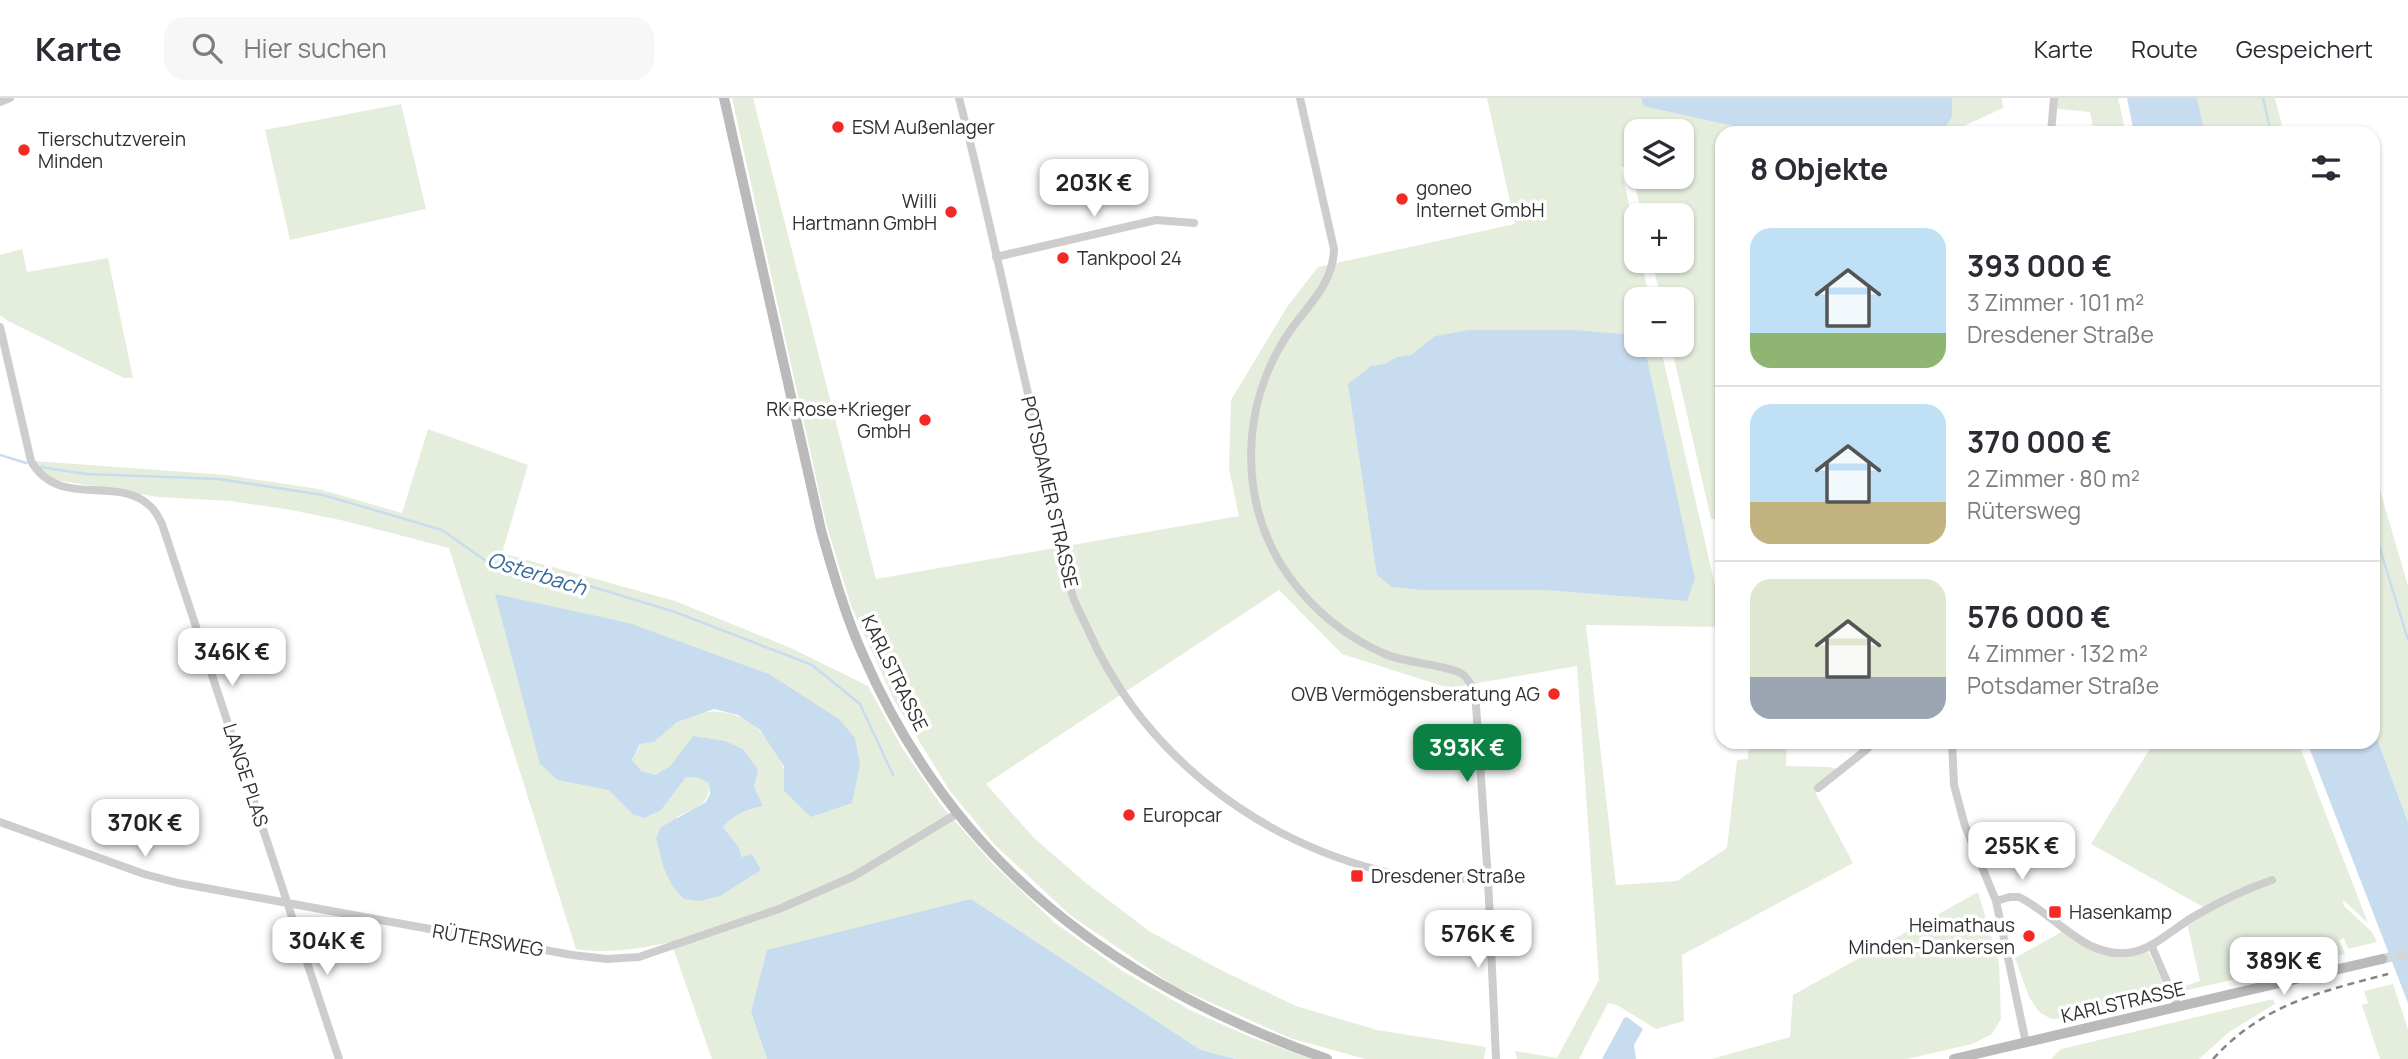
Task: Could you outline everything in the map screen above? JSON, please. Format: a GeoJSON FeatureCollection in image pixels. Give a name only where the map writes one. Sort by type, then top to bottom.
{"type":"FeatureCollection","features":[{"type":"Feature","properties":{"kind":"street"},"geometry":{"type":"LineString","coordinates":[[0,102],[10,98]]}},
{"type":"Feature","properties":{"kind":"street","name":"KARLSTRASSE"},"geometry":{"type":"LineString","coordinates":[[724,98],[821,530],[836,584],[879,690],[924,766],[958,813],[1000,862],[1039,900],[1127,966],[1236,1025],[1327,1059]]}},
{"type":"Feature","properties":{"kind":"street","name":"POTSDAMER STRASSE"},"geometry":{"type":"LineString","coordinates":[[959,98],[1072,594],[1109,671],[1146,725],[1167,749],[1219,794],[1303,845],[1378,870],[1417,877],[1488,879]]}},
{"type":"Feature","properties":{"kind":"street"},"geometry":{"type":"LineString","coordinates":[[1300,98],[1334,249],[1334,262],[1313,303],[1290,331],[1265,377],[1252,425],[1252,484],[1268,542],[1299,590],[1340,629],[1388,655],[1461,673],[1475,691],[1488,879],[1496,1059]]}},
{"type":"Feature","properties":{"kind":"street"},"geometry":{"type":"LineString","coordinates":[[2052,126],[2054,98]]}},
{"type":"Feature","properties":{"kind":"street"},"geometry":{"type":"LineString","coordinates":[[996,257],[1156,220],[1194,223]]}},
{"type":"Feature","properties":{"kind":"street","name":"LANGE PLAS"},"geometry":{"type":"LineString","coordinates":[[0,327],[31,461],[37,472],[52,484],[140,498],[152,506],[162,524],[339,1059]]}},
{"type":"Feature","properties":{"kind":"street"},"geometry":{"type":"LineString","coordinates":[[1818,788],[1866,749]]}},
{"type":"Feature","properties":{"kind":"street"},"geometry":{"type":"LineString","coordinates":[[1952,749],[1954,785],[1965,826],[1996,901],[2025,1043]]}},
{"type":"Feature","properties":{"kind":"street","name":"RÜTERSWEG"},"geometry":{"type":"LineString","coordinates":[[0,822],[144,874],[178,883],[572,955],[607,959],[639,957],[779,909],[854,876],[958,813]]}},
{"type":"Feature","properties":{"kind":"street"},"geometry":{"type":"LineString","coordinates":[[1996,901],[2020,897],[2091,946],[2109,952],[2139,952],[2152,947],[2195,916],[2272,880]]}},
{"type":"Feature","properties":{"kind":"street"},"geometry":{"type":"LineString","coordinates":[[2152,947],[2178,1007]]}},
{"type":"Feature","properties":{"kind":"street","name":"KARLSTRASSE"},"geometry":{"type":"LineString","coordinates":[[1954,1059],[2382,959]]}},
{"type":"Feature","properties":{"kind":"green space"},"geometry":{"type":"Polygon","coordinates":[[[732,98],[753,98],[876,579],[1239,516],[1229,469],[1231,400],[1287,307],[1318,267],[1515,224],[1487,98],[1641,98],[1643,106],[1952,116],[1952,98],[2002,98],[2003,108],[1966,126],[1715,126],[1715,519],[1711,519],[1674,357],[1694,357],[1694,287],[1658,287],[1655,273],[1694,273],[1694,203],[1639,203],[1636,189],[1694,189],[1694,119],[1624,119],[1624,167],[1621,167],[1629,203],[1624,203],[1624,273],[1644,273],[1647,287],[1624,287],[1624,357],[1663,357],[1715,585],[1715,627],[1586,625],[1616,885],[1677,881],[1727,848],[1737,760],[1748,759],[1749,749],[1787,749],[1786,766],[1842,770],[1815,792],[1853,863],[1682,955],[1684,1021],[1656,1029],[1617,1005],[1608,1003],[1579,1059],[1517,1059],[1515,1051],[1557,1058],[1599,980],[1577,666],[1449,688],[1342,654],[1279,590],[986,784],[1034,838],[1086,883],[1149,931],[1296,1006],[1377,1030],[1486,1047],[1484,1059],[1365,1059],[1290,1038],[1174,986],[1070,915],[994,844],[950,791],[895,702],[851,606],[826,523],[732,98]]]}},
{"type":"Feature","properties":{"kind":"green space"},"geometry":{"type":"Polygon","coordinates":[[[2057,98],[2118,98],[2124,126],[2093,126],[2090,112],[2057,109],[2057,98]]]}},
{"type":"Feature","properties":{"kind":"green space"},"geometry":{"type":"Polygon","coordinates":[[[2197,98],[2275,98],[2282,126],[2203,126],[2197,98]]]}},
{"type":"Feature","properties":{"kind":"green space"},"geometry":{"type":"Polygon","coordinates":[[[401,104],[426,209],[290,240],[265,130],[401,104]]]}},
{"type":"Feature","properties":{"kind":"green space"},"geometry":{"type":"Polygon","coordinates":[[[22,249],[27,272],[108,258],[133,378],[124,378],[0,315],[0,255],[22,249]]]}},
{"type":"Feature","properties":{"kind":"green space"},"geometry":{"type":"Polygon","coordinates":[[[428,429],[528,465],[502,553],[675,601],[791,648],[868,686],[901,746],[941,805],[992,863],[1055,923],[1121,970],[1190,1010],[1248,1036],[1311,1059],[1236,1059],[1201,1050],[971,899],[751,1012],[767,1059],[712,1059],[671,942],[624,950],[576,949],[449,548],[286,509],[230,501],[158,497],[56,480],[44,473],[35,461],[226,475],[319,489],[402,513],[428,429]],[[629,623],[608,790],[632,814],[686,777],[698,778],[709,783],[707,797],[700,805],[676,817],[742,857],[738,846],[723,827],[732,817],[749,808],[693,736],[670,766],[655,775],[642,771],[632,760],[641,744],[657,739],[677,722],[709,712],[725,712],[739,717],[764,735],[783,767],[784,791],[852,803],[629,623]]]}},
{"type":"Feature","properties":{"kind":"green space"},"geometry":{"type":"Polygon","coordinates":[[[2380,490],[2408,586],[2408,822],[2380,747],[2380,490]]]}},
{"type":"Feature","properties":{"kind":"green space"},"geometry":{"type":"Polygon","coordinates":[[[2150,749],[2301,749],[2368,923],[2343,900],[2344,906],[2372,932],[2377,942],[2348,949],[2344,938],[2339,940],[2345,954],[2175,993],[2173,990],[2200,981],[2186,919],[2203,907],[2091,844],[2150,749]]]}},
{"type":"Feature","properties":{"kind":"green space"},"geometry":{"type":"Polygon","coordinates":[[[1978,892],[1999,963],[2001,1019],[1992,1034],[1972,1044],[1907,1059],[1712,1059],[1790,1037],[1793,995],[1978,892]]]}},
{"type":"Feature","properties":{"kind":"green space"},"geometry":{"type":"Polygon","coordinates":[[[2063,931],[2088,947],[2139,954],[2148,951],[2169,995],[2072,1018],[2051,1019],[2039,1012],[2029,997],[2015,958],[2063,931]]]}},
{"type":"Feature","properties":{"kind":"green space"},"geometry":{"type":"Polygon","coordinates":[[[2393,984],[2408,1029],[2408,1059],[2380,1059],[2362,1005],[2368,1003],[2364,991],[2393,984]]]}},
{"type":"Feature","properties":{"kind":"green space"},"geometry":{"type":"Polygon","coordinates":[[[2273,999],[2275,1004],[2229,1032],[2199,1059],[2051,1059],[2061,1049],[2273,999]]]}},
{"type":"Feature","properties":{"kind":"water"},"geometry":{"type":"Polygon","coordinates":[[[1641,98],[1952,98],[1952,116],[1946,126],[1733,126],[1643,106],[1641,98]]]}},
{"type":"Feature","properties":{"kind":"water"},"geometry":{"type":"Polygon","coordinates":[[[2127,98],[2197,98],[2203,126],[2133,126],[2127,98]]]}},
{"type":"Feature","properties":{"kind":"water"},"geometry":{"type":"Polygon","coordinates":[[[1469,330],[1575,330],[1624,334],[1624,357],[1647,357],[1695,579],[1687,601],[1544,590],[1423,590],[1392,587],[1377,575],[1348,384],[1371,366],[1411,355],[1435,336],[1469,330]]]}},
{"type":"Feature","properties":{"kind":"water"},"geometry":{"type":"Polygon","coordinates":[[[495,594],[629,623],[769,674],[839,719],[855,738],[860,764],[852,803],[811,817],[784,791],[784,766],[760,730],[738,715],[714,709],[677,722],[654,742],[640,744],[632,760],[642,771],[655,775],[670,766],[693,736],[725,741],[743,749],[758,770],[754,787],[763,806],[741,813],[723,827],[738,846],[742,857],[752,854],[761,870],[720,896],[700,901],[684,899],[673,887],[664,869],[656,838],[661,827],[706,802],[710,794],[709,783],[686,777],[661,810],[644,818],[632,814],[608,790],[558,780],[540,764],[495,594]]]}},
{"type":"Feature","properties":{"kind":"water"},"geometry":{"type":"Polygon","coordinates":[[[2380,747],[2408,822],[2408,1003],[2310,749],[2380,749],[2380,747]]]}},
{"type":"Feature","properties":{"kind":"water"},"geometry":{"type":"Polygon","coordinates":[[[971,899],[1201,1050],[1236,1059],[767,1059],[751,1012],[767,950],[971,899]]]}},
{"type":"Feature","properties":{"kind":"water"},"geometry":{"type":"Polygon","coordinates":[[[1627,1017],[1643,1029],[1634,1045],[1636,1059],[1602,1059],[1624,1018],[1627,1017]]]}},
{"type":"Feature","properties":{"kind":"waterway"},"geometry":{"type":"LineString","coordinates":[[2263,98],[2269,126]]}},
{"type":"Feature","properties":{"kind":"waterway","name":"Osterbach"},"geometry":{"type":"LineString","coordinates":[[0,455],[26,463]]}},
{"type":"Feature","properties":{"kind":"waterway","name":"Osterbach"},"geometry":{"type":"LineString","coordinates":[[40,467],[87,474],[219,479],[323,495],[442,530],[486,561],[570,580],[675,612],[812,665],[860,704],[893,775]]}},
{"type":"Feature","properties":{"kind":"waterway"},"geometry":{"type":"LineString","coordinates":[[2380,549],[2408,640]]}},
{"type":"Feature","properties":{"kind":"tunnel"},"geometry":{"type":"LineString","coordinates":[[2382,959],[2408,953]]}},
{"type":"Feature","properties":{"kind":"railway"},"geometry":{"type":"LineString","coordinates":[[2213,1059],[2232,1040],[2272,1013],[2316,994],[2388,974]]}},
{"type":"Feature","properties":{"kind":"place","name":"ESM Außenlager"},"geometry":{"type":"Point","coordinates":[838,127]}},
{"type":"Feature","properties":{"kind":"place","name":"Tierschutzverein Minden"},"geometry":{"type":"Point","coordinates":[24,150]}},
{"type":"Feature","properties":{"kind":"place","name":"goneo Internet GmbH"},"geometry":{"type":"Point","coordinates":[1402,199]}},
{"type":"Feature","properties":{"kind":"place","name":"Willi Hartmann GmbH"},"geometry":{"type":"Point","coordinates":[951,212]}},
{"type":"Feature","properties":{"kind":"place","name":"Tankpool 24"},"geometry":{"type":"Point","coordinates":[1063,258]}},
{"type":"Feature","properties":{"kind":"place","name":"RK Rose+Krieger GmbH"},"geometry":{"type":"Point","coordinates":[925,420]}},
{"type":"Feature","properties":{"kind":"place","name":"OVB Vermögensberatung AG"},"geometry":{"type":"Point","coordinates":[1554,694]}},
{"type":"Feature","properties":{"kind":"place","name":"Europcar"},"geometry":{"type":"Point","coordinates":[1129,815]}},
{"type":"Feature","properties":{"kind":"place","name":"Dresdener Straße"},"geometry":{"type":"Point","coordinates":[1357,876]}},
{"type":"Feature","properties":{"kind":"place","name":"Hasenkamp"},"geometry":{"type":"Point","coordinates":[2055,912]}},
{"type":"Feature","properties":{"kind":"place","name":"Heimathaus Minden-Dankersen"},"geometry":{"type":"Point","coordinates":[2029,936]}}]}
